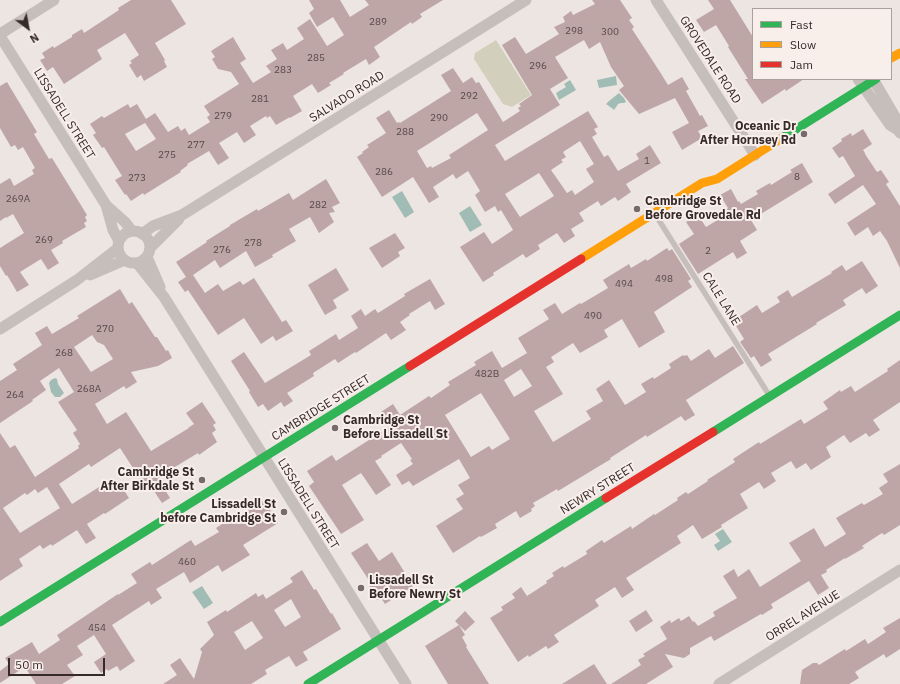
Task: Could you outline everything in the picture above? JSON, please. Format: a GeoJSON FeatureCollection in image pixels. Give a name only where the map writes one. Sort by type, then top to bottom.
{"type":"FeatureCollection","features":[{"type":"Feature","properties":{"kind":"main road"},"geometry":{"type":"LineString","coordinates":[[702,183],[717,179],[751,149],[858,82],[874,80]]}},
{"type":"Feature","properties":{"kind":"main road"},"geometry":{"type":"LineString","coordinates":[[702,183],[710,172]]}},
{"type":"Feature","properties":{"kind":"main road","name":"CAMBRIDGE STREET"},"geometry":{"type":"LineString","coordinates":[[0,622],[702,183]]}},
{"type":"Feature","properties":{"kind":"main road","name":"NEWRY STREET"},"geometry":{"type":"LineString","coordinates":[[308,684],[900,315]]}},
{"type":"Feature","properties":{"kind":"street"},"geometry":{"type":"LineString","coordinates":[[0,35],[54,0]]}},
{"type":"Feature","properties":{"kind":"street","name":"SALVADO ROAD"},"geometry":{"type":"LineString","coordinates":[[137,232],[182,215],[526,0]]}},
{"type":"Feature","properties":{"kind":"street","name":"GROVEDALE ROAD"},"geometry":{"type":"LineString","coordinates":[[656,0],[751,149]]}},
{"type":"Feature","properties":{"kind":"street","name":"LISSADELL STREET"},"geometry":{"type":"LineString","coordinates":[[0,35],[106,205],[137,232]]}},
{"type":"Feature","properties":{"kind":"street"},"geometry":{"type":"LineString","coordinates":[[874,80],[897,120],[899,131]]}},
{"type":"Feature","properties":{"kind":"street"},"geometry":{"type":"LineString","coordinates":[[858,82],[890,125],[899,131]]}},
{"type":"Feature","properties":{"kind":"street","name":"LISSADELL STREET"},"geometry":{"type":"LineString","coordinates":[[106,205],[113,230],[119,244]]}},
{"type":"Feature","properties":{"kind":"street","name":"SALVADO ROAD"},"geometry":{"type":"LineString","coordinates":[[148,252],[182,215]]}},
{"type":"Feature","properties":{"kind":"street"},"geometry":{"type":"LineString","coordinates":[[78,280],[119,244],[125,234],[137,232],[146,237],[149,242],[148,252],[142,261],[130,263],[120,255],[119,244]]}},
{"type":"Feature","properties":{"kind":"street","name":"LISSADELL STREET"},"geometry":{"type":"LineString","coordinates":[[148,252],[164,298]]}},
{"type":"Feature","properties":{"kind":"street"},"geometry":{"type":"LineString","coordinates":[[0,329],[78,280],[125,260]]}},
{"type":"Feature","properties":{"kind":"street","name":"LISSADELL STREET"},"geometry":{"type":"LineString","coordinates":[[136,263],[164,298],[406,684]]}},
{"type":"Feature","properties":{"kind":"street","name":"ORREL AVENUE"},"geometry":{"type":"LineString","coordinates":[[719,684],[900,570]]}},
{"type":"Feature","properties":{"kind":"lane","name":"CALE LANE"},"geometry":{"type":"LineString","coordinates":[[654,213],[770,397]]}},
{"type":"Feature","properties":{"kind":"shaded area"},"geometry":{"type":"Polygon","coordinates":[[[496,40],[531,95],[512,107],[503,104],[474,59],[475,53],[496,40]]]}},
{"type":"Feature","properties":{"kind":"water"},"geometry":{"type":"Polygon","coordinates":[[[616,76],[617,85],[599,88],[597,80],[616,76]]]}},
{"type":"Feature","properties":{"kind":"water"},"geometry":{"type":"Polygon","coordinates":[[[570,80],[576,90],[559,100],[556,93],[566,87],[564,84],[570,80]]]}},
{"type":"Feature","properties":{"kind":"water"},"geometry":{"type":"Polygon","coordinates":[[[619,93],[626,102],[618,104],[614,110],[606,104],[619,93]]]}},
{"type":"Feature","properties":{"kind":"water"},"geometry":{"type":"Polygon","coordinates":[[[402,191],[414,212],[405,218],[392,197],[402,191]]]}},
{"type":"Feature","properties":{"kind":"water"},"geometry":{"type":"Polygon","coordinates":[[[470,206],[482,225],[470,232],[459,213],[470,206]]]}},
{"type":"Feature","properties":{"kind":"water"},"geometry":{"type":"Polygon","coordinates":[[[55,378],[57,379],[58,384],[64,393],[60,397],[55,397],[51,392],[49,383],[55,378]]]}},
{"type":"Feature","properties":{"kind":"water"},"geometry":{"type":"Polygon","coordinates":[[[723,529],[732,542],[718,551],[714,545],[720,541],[715,534],[723,529]]]}},
{"type":"Feature","properties":{"kind":"water"},"geometry":{"type":"Polygon","coordinates":[[[202,586],[213,603],[204,609],[192,592],[202,586]]]}},
{"type":"Feature","properties":{"kind":"building"},"geometry":{"type":"Polygon","coordinates":[[[131,0],[171,0],[186,24],[155,43],[165,60],[164,61],[167,67],[144,81],[141,75],[137,78],[129,65],[132,63],[130,61],[139,55],[125,33],[97,50],[102,59],[64,84],[53,67],[47,71],[40,60],[45,58],[42,53],[53,46],[54,48],[82,29],[84,33],[119,10],[118,8],[131,0]]]}},
{"type":"Feature","properties":{"kind":"building"},"geometry":{"type":"Polygon","coordinates":[[[309,0],[340,0],[350,17],[369,5],[365,0],[443,0],[420,14],[422,17],[412,24],[411,22],[374,47],[380,57],[369,65],[366,59],[343,73],[344,74],[329,83],[331,85],[318,93],[312,84],[293,96],[302,111],[276,125],[270,116],[267,118],[266,116],[250,126],[256,135],[244,143],[237,132],[219,143],[229,158],[218,165],[209,151],[187,164],[188,165],[180,171],[181,172],[144,195],[143,193],[131,201],[115,180],[122,176],[104,147],[102,148],[93,135],[96,133],[90,124],[102,116],[104,118],[128,104],[130,108],[137,104],[146,119],[155,113],[168,132],[178,126],[181,131],[185,128],[189,135],[210,122],[207,117],[210,115],[204,106],[239,84],[231,72],[218,69],[212,59],[215,57],[211,51],[233,37],[246,59],[240,63],[253,83],[271,72],[266,66],[277,59],[271,50],[283,43],[287,50],[304,39],[297,28],[310,19],[327,46],[344,35],[333,17],[317,27],[309,13],[314,9],[309,0]],[[145,123],[125,134],[136,151],[156,139],[145,123]]]}},
{"type":"Feature","properties":{"kind":"building"},"geometry":{"type":"Polygon","coordinates":[[[592,0],[620,0],[632,18],[629,20],[634,27],[632,29],[668,85],[682,77],[689,89],[686,91],[700,116],[702,115],[708,126],[698,131],[702,138],[682,150],[672,132],[689,123],[675,98],[639,114],[619,90],[624,86],[611,67],[600,42],[589,49],[584,40],[555,57],[568,78],[550,89],[560,105],[495,145],[505,161],[588,111],[598,127],[594,129],[597,134],[592,137],[604,157],[608,155],[618,171],[639,159],[636,154],[650,145],[661,163],[626,184],[631,192],[618,201],[615,197],[601,206],[598,201],[579,213],[584,221],[571,229],[575,236],[564,243],[557,233],[538,245],[540,249],[526,258],[523,254],[493,273],[494,275],[483,282],[460,247],[484,232],[492,244],[513,230],[501,210],[498,212],[495,206],[485,212],[475,195],[480,191],[468,171],[456,179],[453,174],[433,187],[439,197],[429,203],[413,177],[382,197],[357,157],[369,147],[367,145],[386,133],[376,118],[389,110],[397,123],[400,123],[451,91],[441,75],[453,68],[463,83],[472,77],[476,83],[479,82],[503,122],[520,111],[518,108],[521,106],[519,104],[532,95],[502,45],[515,37],[526,54],[559,34],[554,27],[565,22],[563,17],[571,11],[573,15],[595,4],[592,0]],[[477,113],[417,151],[427,168],[431,166],[432,168],[451,158],[449,155],[488,130],[477,113]],[[580,141],[563,152],[566,157],[561,160],[563,162],[551,170],[567,193],[572,190],[575,195],[594,182],[586,169],[594,164],[580,141]],[[539,173],[505,194],[520,217],[554,196],[539,173]]]}},
{"type":"Feature","properties":{"kind":"building"},"geometry":{"type":"Polygon","coordinates":[[[708,0],[730,0],[752,35],[752,80],[802,80],[762,104],[745,79],[748,79],[716,25],[704,32],[696,20],[714,9],[708,0]]]}},
{"type":"Feature","properties":{"kind":"building"},"geometry":{"type":"Polygon","coordinates":[[[7,82],[37,132],[34,134],[49,159],[52,158],[87,215],[85,217],[87,221],[84,223],[86,227],[62,241],[63,243],[51,250],[59,263],[48,270],[41,259],[20,272],[29,285],[17,292],[0,266],[0,248],[24,233],[13,214],[0,221],[0,184],[10,178],[14,186],[34,174],[32,170],[35,168],[23,147],[18,150],[15,145],[11,147],[0,128],[0,86],[7,82]]]}},
{"type":"Feature","properties":{"kind":"building"},"geometry":{"type":"Polygon","coordinates":[[[863,129],[872,144],[863,150],[877,172],[881,170],[889,182],[886,184],[900,206],[900,268],[887,241],[880,231],[873,236],[868,227],[855,236],[847,223],[876,204],[863,185],[835,204],[828,194],[855,176],[843,156],[839,158],[832,148],[842,141],[841,139],[851,133],[852,136],[863,129]]]}},
{"type":"Feature","properties":{"kind":"building"},"geometry":{"type":"Polygon","coordinates":[[[802,163],[813,182],[751,220],[757,230],[740,241],[747,253],[737,259],[733,252],[698,274],[679,244],[694,234],[686,222],[698,215],[706,227],[729,213],[728,208],[720,195],[731,189],[738,202],[739,201],[741,204],[758,194],[756,191],[770,183],[771,185],[792,172],[790,170],[802,163]]]}},
{"type":"Feature","properties":{"kind":"building"},"geometry":{"type":"Polygon","coordinates":[[[326,179],[340,203],[332,207],[335,212],[329,213],[334,222],[319,233],[310,217],[289,229],[296,241],[255,267],[246,251],[220,268],[215,260],[193,275],[205,293],[218,284],[223,291],[240,281],[243,285],[254,278],[282,322],[286,320],[293,331],[276,341],[273,336],[261,344],[244,318],[218,335],[188,290],[185,292],[178,282],[186,277],[176,262],[230,225],[257,209],[258,211],[289,193],[293,200],[326,179]]]}},
{"type":"Feature","properties":{"kind":"building"},"geometry":{"type":"Polygon","coordinates":[[[395,233],[405,248],[398,252],[400,256],[382,268],[369,248],[395,233]]]}},
{"type":"Feature","properties":{"kind":"building"},"geometry":{"type":"Polygon","coordinates":[[[667,248],[669,251],[672,249],[691,279],[688,281],[692,287],[654,312],[665,332],[639,348],[622,319],[604,330],[608,337],[580,353],[573,343],[551,357],[554,362],[546,367],[563,394],[534,411],[553,442],[591,419],[586,411],[603,401],[596,389],[609,380],[625,405],[646,392],[641,384],[653,377],[654,379],[671,368],[669,364],[683,355],[687,355],[691,361],[709,349],[715,358],[733,346],[744,363],[686,400],[695,415],[685,421],[681,416],[647,437],[646,435],[610,458],[611,459],[558,491],[557,489],[533,503],[535,506],[531,509],[532,511],[520,518],[516,511],[495,524],[497,528],[481,537],[480,536],[453,553],[436,526],[463,509],[456,499],[464,494],[458,485],[470,478],[459,459],[413,486],[409,481],[402,485],[396,475],[413,464],[410,460],[412,459],[401,443],[375,461],[391,485],[376,495],[361,473],[342,485],[364,520],[341,534],[309,486],[314,482],[307,471],[332,455],[336,461],[391,426],[381,412],[393,404],[400,415],[429,396],[431,398],[450,385],[448,382],[476,365],[474,362],[492,351],[502,368],[527,353],[518,338],[549,319],[543,310],[555,303],[562,314],[608,288],[603,280],[629,264],[631,268],[646,259],[647,261],[667,248]],[[521,369],[504,380],[514,397],[532,386],[521,369]],[[481,393],[445,415],[471,457],[489,446],[492,450],[510,439],[481,393]]]}},
{"type":"Feature","properties":{"kind":"building"},"geometry":{"type":"Polygon","coordinates":[[[862,261],[878,286],[866,294],[862,288],[843,300],[846,305],[768,354],[772,360],[761,367],[754,356],[751,358],[740,342],[744,339],[733,321],[757,305],[762,313],[780,302],[777,297],[788,290],[792,297],[832,273],[831,272],[842,265],[846,271],[862,261]]]}},
{"type":"Feature","properties":{"kind":"building"},"geometry":{"type":"Polygon","coordinates":[[[336,268],[349,290],[333,300],[337,308],[325,315],[308,285],[336,268]]]}},
{"type":"Feature","properties":{"kind":"building"},"geometry":{"type":"Polygon","coordinates":[[[430,279],[445,304],[435,310],[430,301],[409,314],[410,315],[400,322],[406,330],[391,340],[386,333],[338,363],[335,359],[313,373],[314,376],[287,393],[293,401],[284,407],[281,402],[268,411],[263,404],[258,407],[231,361],[244,352],[265,383],[311,355],[309,351],[336,334],[339,340],[358,328],[351,316],[361,309],[365,316],[375,309],[378,313],[405,296],[404,294],[430,279]]]}},
{"type":"Feature","properties":{"kind":"building"},"geometry":{"type":"Polygon","coordinates":[[[120,289],[129,304],[132,302],[155,337],[157,337],[166,351],[168,350],[172,358],[158,366],[131,372],[137,382],[126,389],[124,386],[95,404],[107,424],[126,412],[151,451],[194,424],[186,413],[202,402],[216,423],[213,425],[216,430],[212,433],[217,442],[199,455],[198,453],[165,473],[167,475],[159,480],[170,498],[162,503],[148,482],[144,485],[120,448],[91,467],[89,464],[59,484],[72,504],[104,484],[106,488],[118,481],[129,498],[87,524],[96,538],[86,544],[77,530],[52,546],[51,544],[43,549],[40,545],[19,559],[23,566],[0,581],[0,433],[10,448],[15,445],[35,477],[79,448],[78,446],[80,444],[73,433],[77,430],[58,402],[74,392],[59,368],[40,381],[46,390],[32,400],[33,401],[0,423],[0,381],[17,370],[13,364],[42,345],[35,333],[47,326],[52,334],[79,318],[77,316],[120,289]],[[92,335],[74,347],[91,372],[113,359],[104,345],[97,342],[92,335]],[[47,487],[38,493],[35,489],[27,495],[25,493],[3,508],[20,533],[60,508],[47,487]]]}},
{"type":"Feature","properties":{"kind":"building"},"geometry":{"type":"Polygon","coordinates":[[[900,360],[900,402],[873,420],[880,430],[869,437],[866,433],[850,443],[844,435],[826,447],[831,457],[811,470],[806,463],[796,469],[791,461],[771,473],[776,481],[764,489],[759,482],[740,494],[748,508],[721,525],[722,527],[702,539],[693,525],[677,536],[681,543],[626,578],[634,590],[622,598],[615,587],[595,600],[599,606],[554,635],[559,642],[548,649],[546,646],[518,662],[490,618],[503,610],[501,607],[515,598],[512,594],[521,587],[527,596],[547,583],[546,581],[554,576],[552,573],[563,566],[564,568],[587,554],[586,551],[602,540],[604,543],[631,526],[632,529],[678,500],[677,498],[686,492],[688,494],[708,481],[707,480],[735,462],[733,459],[759,442],[760,444],[801,419],[804,424],[828,409],[823,402],[840,390],[841,392],[851,386],[855,392],[888,371],[887,369],[900,360]]]}},
{"type":"Feature","properties":{"kind":"building"},"geometry":{"type":"Polygon","coordinates":[[[900,464],[900,525],[884,535],[882,533],[862,546],[864,548],[826,570],[827,572],[821,575],[829,588],[818,595],[809,581],[771,604],[773,608],[762,615],[761,614],[714,641],[711,636],[690,648],[690,654],[684,658],[665,654],[673,667],[646,684],[611,684],[641,665],[638,660],[645,656],[643,654],[667,639],[660,627],[670,620],[671,623],[679,618],[681,621],[689,616],[698,626],[715,616],[713,612],[737,598],[723,576],[734,569],[738,577],[749,569],[760,587],[801,561],[789,543],[814,528],[825,547],[846,534],[836,518],[862,503],[864,505],[883,494],[879,488],[888,482],[883,474],[900,464]]]}},
{"type":"Feature","properties":{"kind":"building"},"geometry":{"type":"Polygon","coordinates":[[[264,500],[278,523],[243,545],[250,555],[222,572],[218,565],[190,583],[184,572],[156,589],[162,598],[151,605],[149,601],[112,625],[135,661],[120,671],[117,666],[108,671],[107,669],[101,673],[94,662],[106,654],[94,635],[77,646],[83,655],[67,665],[75,676],[62,684],[36,684],[25,667],[0,683],[0,671],[9,664],[5,658],[32,642],[39,654],[60,640],[57,635],[137,583],[131,574],[150,562],[152,565],[191,540],[195,546],[219,532],[216,528],[225,522],[226,524],[264,500]]]}},
{"type":"Feature","properties":{"kind":"building"},"geometry":{"type":"Polygon","coordinates":[[[367,543],[379,561],[392,552],[413,586],[385,604],[381,598],[377,600],[369,587],[372,585],[351,553],[367,543]]]}},
{"type":"Feature","properties":{"kind":"building"},"geometry":{"type":"Polygon","coordinates":[[[302,570],[314,590],[316,589],[331,614],[332,613],[341,629],[303,652],[308,660],[296,667],[289,656],[265,670],[267,674],[251,684],[163,684],[177,675],[170,665],[180,658],[194,679],[202,652],[200,649],[214,635],[207,622],[226,610],[227,612],[256,593],[258,597],[263,594],[266,599],[293,582],[290,578],[302,570]],[[291,599],[274,610],[285,627],[301,617],[291,599]],[[252,621],[234,632],[245,650],[263,638],[252,621]]]}},
{"type":"Feature","properties":{"kind":"building"},"geometry":{"type":"Polygon","coordinates":[[[646,610],[653,621],[636,632],[629,621],[646,610]]]}},
{"type":"Feature","properties":{"kind":"building"},"geometry":{"type":"Polygon","coordinates":[[[465,611],[475,622],[465,631],[455,621],[465,611]]]}},
{"type":"Feature","properties":{"kind":"building"},"geometry":{"type":"Polygon","coordinates":[[[900,618],[900,649],[886,658],[884,654],[855,672],[859,678],[849,684],[800,684],[802,670],[813,663],[817,663],[819,665],[865,639],[868,644],[886,632],[883,628],[900,618]]]}},
{"type":"Feature","properties":{"kind":"building"},"geometry":{"type":"Polygon","coordinates":[[[459,625],[465,635],[462,637],[467,646],[466,647],[489,684],[448,684],[425,646],[459,625]]]}},
{"type":"Feature","properties":{"kind":"building"},"geometry":{"type":"Polygon","coordinates":[[[594,664],[607,684],[562,684],[594,664]]]}},
{"type":"Feature","properties":{"kind":"traffic: fast"},"geometry":{"type":"LineString","coordinates":[[782,138],[874,80]]}},
{"type":"Feature","properties":{"kind":"traffic: fast"},"geometry":{"type":"LineString","coordinates":[[713,432],[900,315]]}},
{"type":"Feature","properties":{"kind":"traffic: fast"},"geometry":{"type":"LineString","coordinates":[[0,622],[410,366]]}},
{"type":"Feature","properties":{"kind":"traffic: fast"},"geometry":{"type":"LineString","coordinates":[[308,684],[606,498]]}},
{"type":"Feature","properties":{"kind":"traffic: slow"},"geometry":{"type":"LineString","coordinates":[[892,57],[900,53]]}},
{"type":"Feature","properties":{"kind":"traffic: slow"},"geometry":{"type":"LineString","coordinates":[[581,259],[702,183],[717,179],[782,138]]}},
{"type":"Feature","properties":{"kind":"traffic: jam"},"geometry":{"type":"LineString","coordinates":[[410,366],[581,259]]}},
{"type":"Feature","properties":{"kind":"traffic: jam"},"geometry":{"type":"LineString","coordinates":[[606,498],[713,432]]}},
{"type":"Feature","properties":{"kind":"place","name":"Oceanic Dr After Hornsey Rd"},"geometry":{"type":"Point","coordinates":[804,134]}},
{"type":"Feature","properties":{"kind":"place","name":"Cambridge St Before Grovedale Rd"},"geometry":{"type":"Point","coordinates":[637,209]}},
{"type":"Feature","properties":{"kind":"place","name":"Cambridge St Before Lissadell St"},"geometry":{"type":"Point","coordinates":[335,428]}},
{"type":"Feature","properties":{"kind":"place","name":"Cambridge St After Birkdale St"},"geometry":{"type":"Point","coordinates":[202,480]}},
{"type":"Feature","properties":{"kind":"place","name":"Lissadell St before Cambridge St"},"geometry":{"type":"Point","coordinates":[284,512]}},
{"type":"Feature","properties":{"kind":"place","name":"Lissadell St Before Newry St"},"geometry":{"type":"Point","coordinates":[361,588]}}]}
